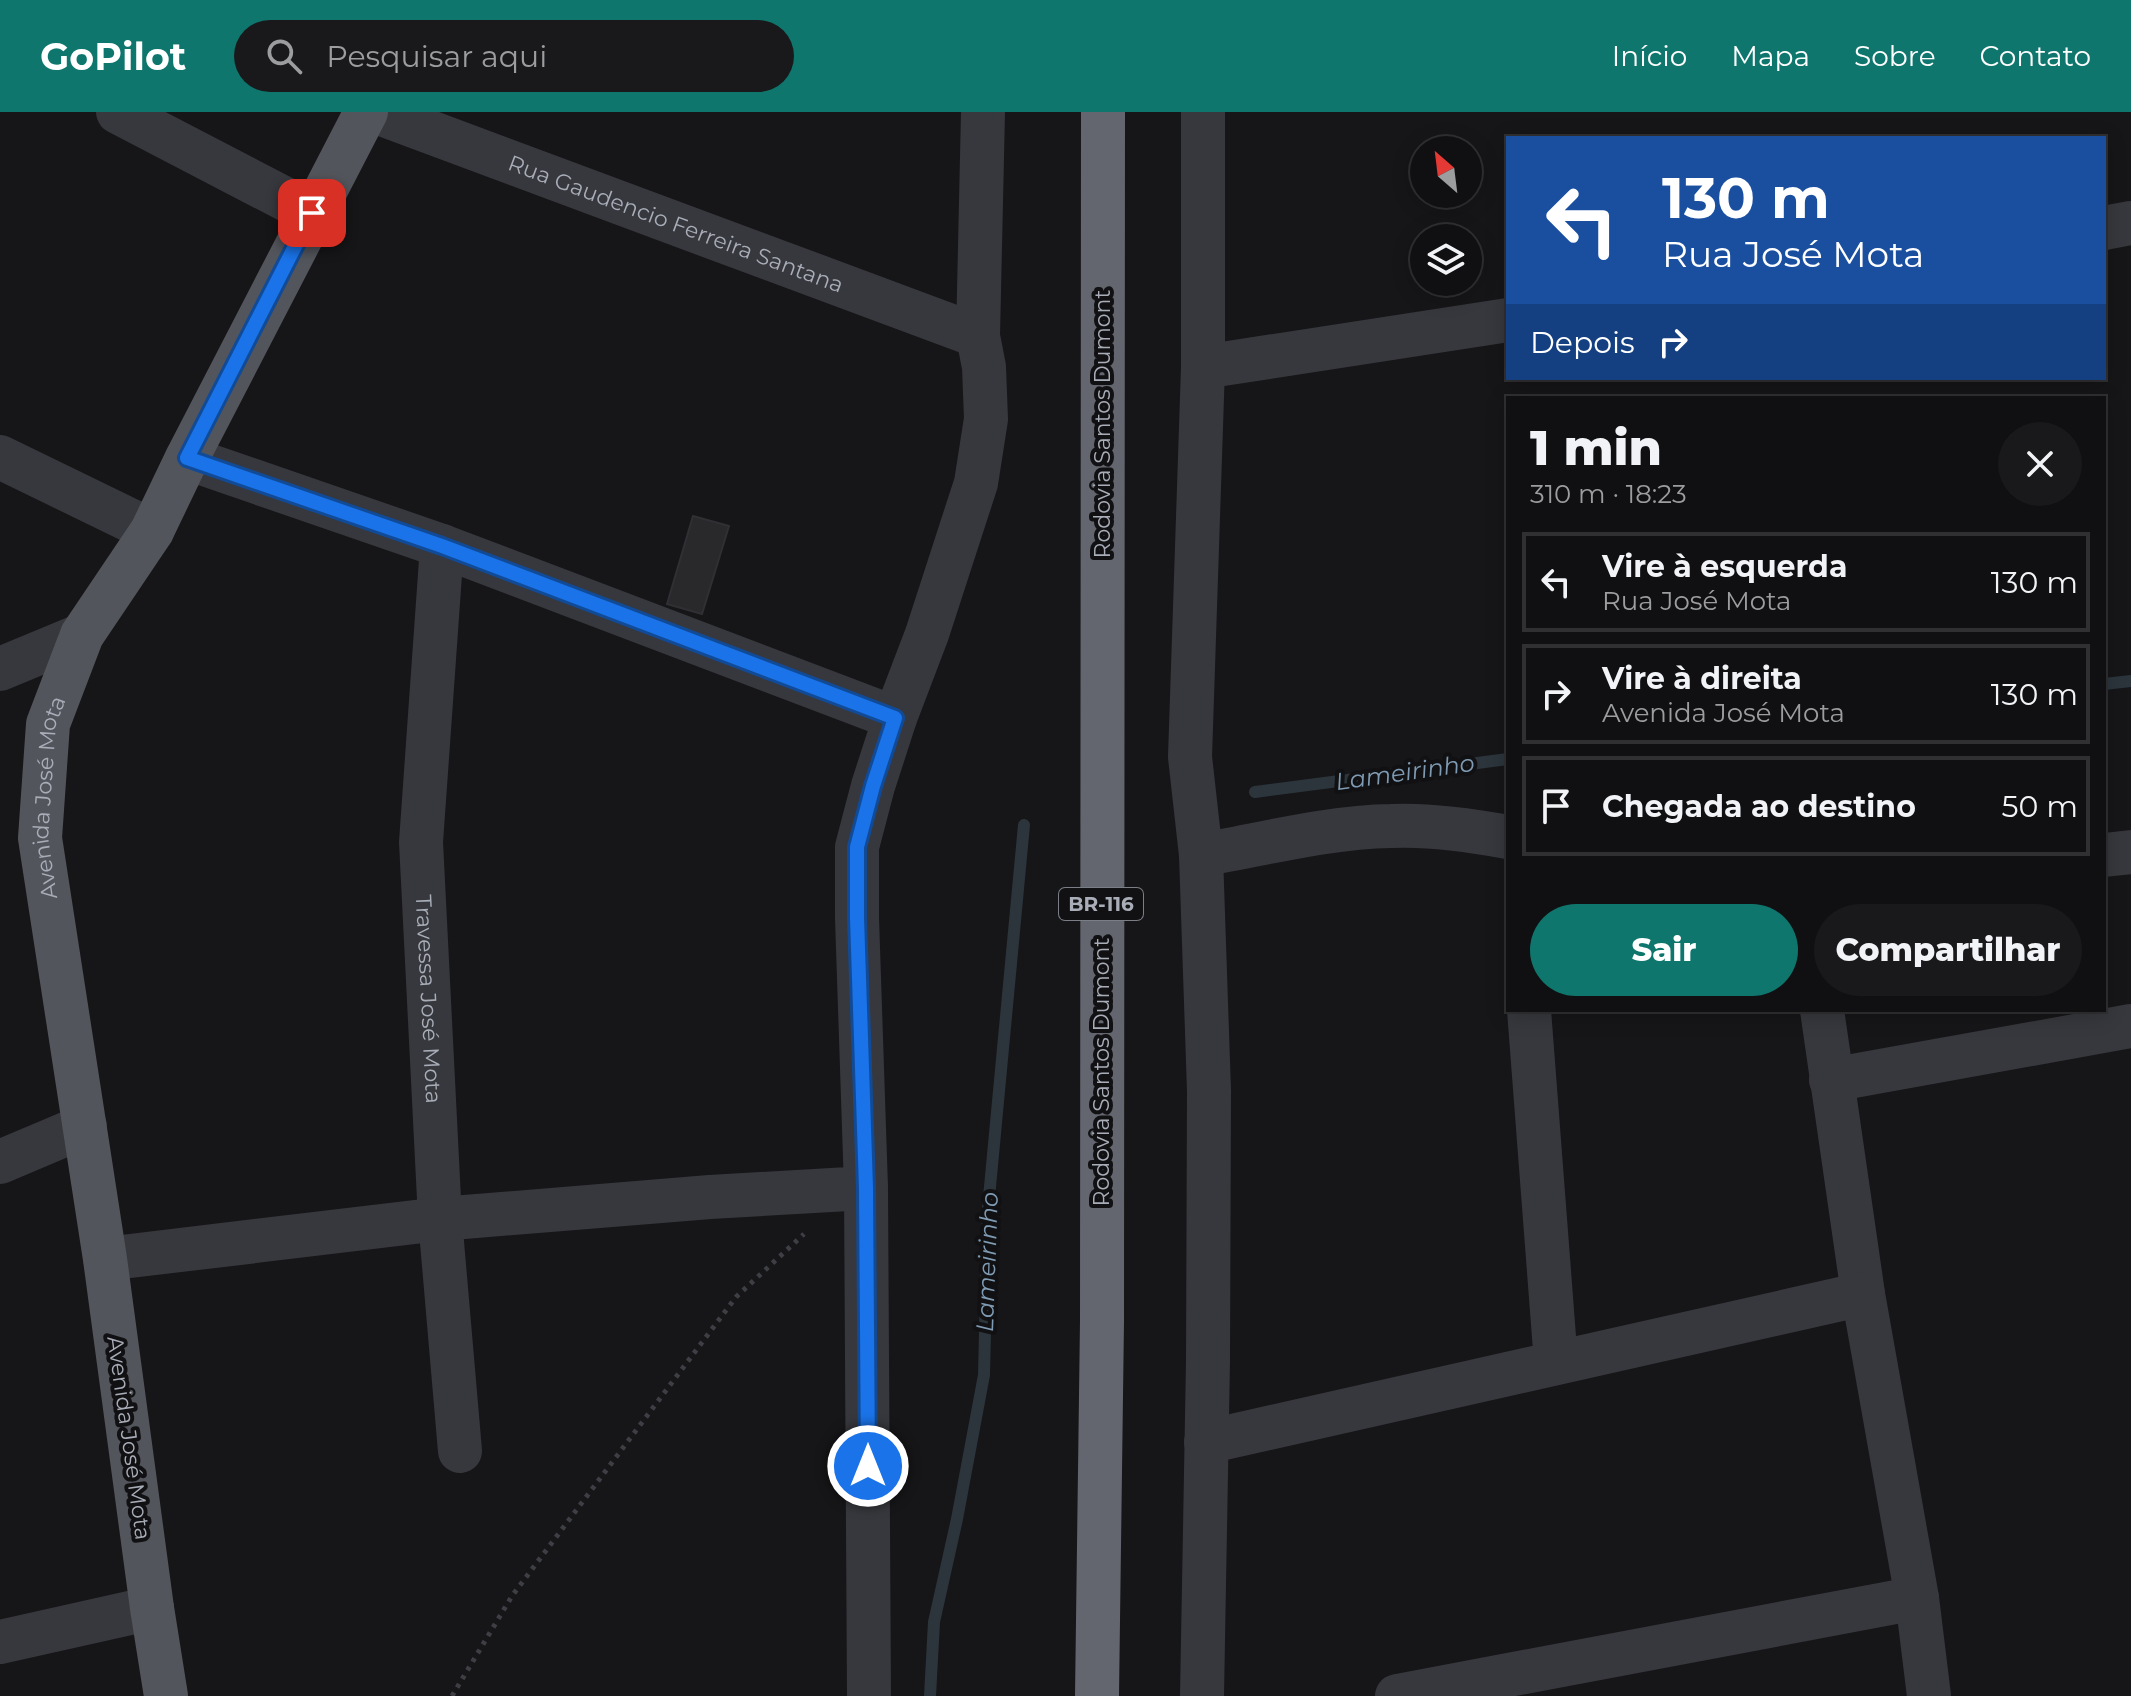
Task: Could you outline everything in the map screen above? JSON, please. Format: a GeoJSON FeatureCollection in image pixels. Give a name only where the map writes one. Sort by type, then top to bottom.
{"type":"FeatureCollection","features":[{"type":"Feature","properties":{"kind":"highway","name":"Rodovia Santos Dumont"},"geometry":{"type":"LineString","coordinates":[[1097,1696],[1102,1321],[1103,112]]}},
{"type":"Feature","properties":{"kind":"main road","name":"Avenida José Mota"},"geometry":{"type":"LineString","coordinates":[[166,1696],[105,1259],[40,838],[48,724],[82,635],[152,531],[366,112]]}},
{"type":"Feature","properties":{"kind":"street"},"geometry":{"type":"LineString","coordinates":[[118,112],[312,213]]}},
{"type":"Feature","properties":{"kind":"street","name":"Rua Gaudencio Ferreira Santana"},"geometry":{"type":"LineString","coordinates":[[376,112],[978,336]]}},
{"type":"Feature","properties":{"kind":"street"},"geometry":{"type":"LineString","coordinates":[[869,1696],[866,1188],[857,949],[857,847],[895,718],[927,634],[976,483],[986,419],[984,367],[978,336],[983,112]]}},
{"type":"Feature","properties":{"kind":"street"},"geometry":{"type":"LineString","coordinates":[[1202,1696],[1209,1091],[1201,855],[1190,757],[1203,367],[1203,112]]}},
{"type":"Feature","properties":{"kind":"street"},"geometry":{"type":"LineString","coordinates":[[2106,228],[2131,223]]}},
{"type":"Feature","properties":{"kind":"street"},"geometry":{"type":"LineString","coordinates":[[1203,367],[1506,320]]}},
{"type":"Feature","properties":{"kind":"street"},"geometry":{"type":"LineString","coordinates":[[0,457],[152,531]]}},
{"type":"Feature","properties":{"kind":"street"},"geometry":{"type":"LineString","coordinates":[[187,458],[442,546],[895,718]]}},
{"type":"Feature","properties":{"kind":"street","name":"Travessa José Mota"},"geometry":{"type":"LineString","coordinates":[[442,546],[421,842],[440,1219],[460,1451]]}},
{"type":"Feature","properties":{"kind":"street"},"geometry":{"type":"LineString","coordinates":[[0,669],[82,635]]}},
{"type":"Feature","properties":{"kind":"street"},"geometry":{"type":"LineString","coordinates":[[1201,855],[1342,830],[1391,826],[1436,827],[1506,837]]}},
{"type":"Feature","properties":{"kind":"street"},"geometry":{"type":"LineString","coordinates":[[2106,855],[2131,852]]}},
{"type":"Feature","properties":{"kind":"street"},"geometry":{"type":"LineString","coordinates":[[1529,1012],[1556,1363]]}},
{"type":"Feature","properties":{"kind":"street"},"geometry":{"type":"LineString","coordinates":[[1822,1012],[1863,1294],[1917,1598],[1929,1696]]}},
{"type":"Feature","properties":{"kind":"street"},"geometry":{"type":"LineString","coordinates":[[1831,1080],[2131,1026]]}},
{"type":"Feature","properties":{"kind":"street"},"geometry":{"type":"LineString","coordinates":[[0,1162],[85,1126]]}},
{"type":"Feature","properties":{"kind":"street"},"geometry":{"type":"LineString","coordinates":[[105,1259],[440,1219],[866,1188]]}},
{"type":"Feature","properties":{"kind":"street"},"geometry":{"type":"LineString","coordinates":[[1206,1442],[1863,1294]]}},
{"type":"Feature","properties":{"kind":"street"},"geometry":{"type":"LineString","coordinates":[[1397,1696],[1917,1598]]}},
{"type":"Feature","properties":{"kind":"street"},"geometry":{"type":"LineString","coordinates":[[0,1642],[152,1608]]}},
{"type":"Feature","properties":{"kind":"path"},"geometry":{"type":"LineString","coordinates":[[452,1696],[512,1596],[736,1297],[816,1225]]}},
{"type":"Feature","properties":{"kind":"building"},"geometry":{"type":"Polygon","coordinates":[[[693,516],[729,526],[702,614],[667,604],[693,516]]]}},
{"type":"Feature","properties":{"kind":"waterway","name":"Lameirinho"},"geometry":{"type":"LineString","coordinates":[[2106,684],[2131,681]]}},
{"type":"Feature","properties":{"kind":"waterway","name":"Lameirinho"},"geometry":{"type":"LineString","coordinates":[[1255,792],[1506,759]]}},
{"type":"Feature","properties":{"kind":"waterway","name":"Lameirinho"},"geometry":{"type":"LineString","coordinates":[[930,1696],[934,1622],[984,1375],[988,1208],[1024,825]]}},
{"type":"Feature","properties":{"kind":"route"},"geometry":{"type":"LineString","coordinates":[[312,213],[187,458],[442,546],[895,718],[857,847],[866,1188],[868,1466]]}}]}
